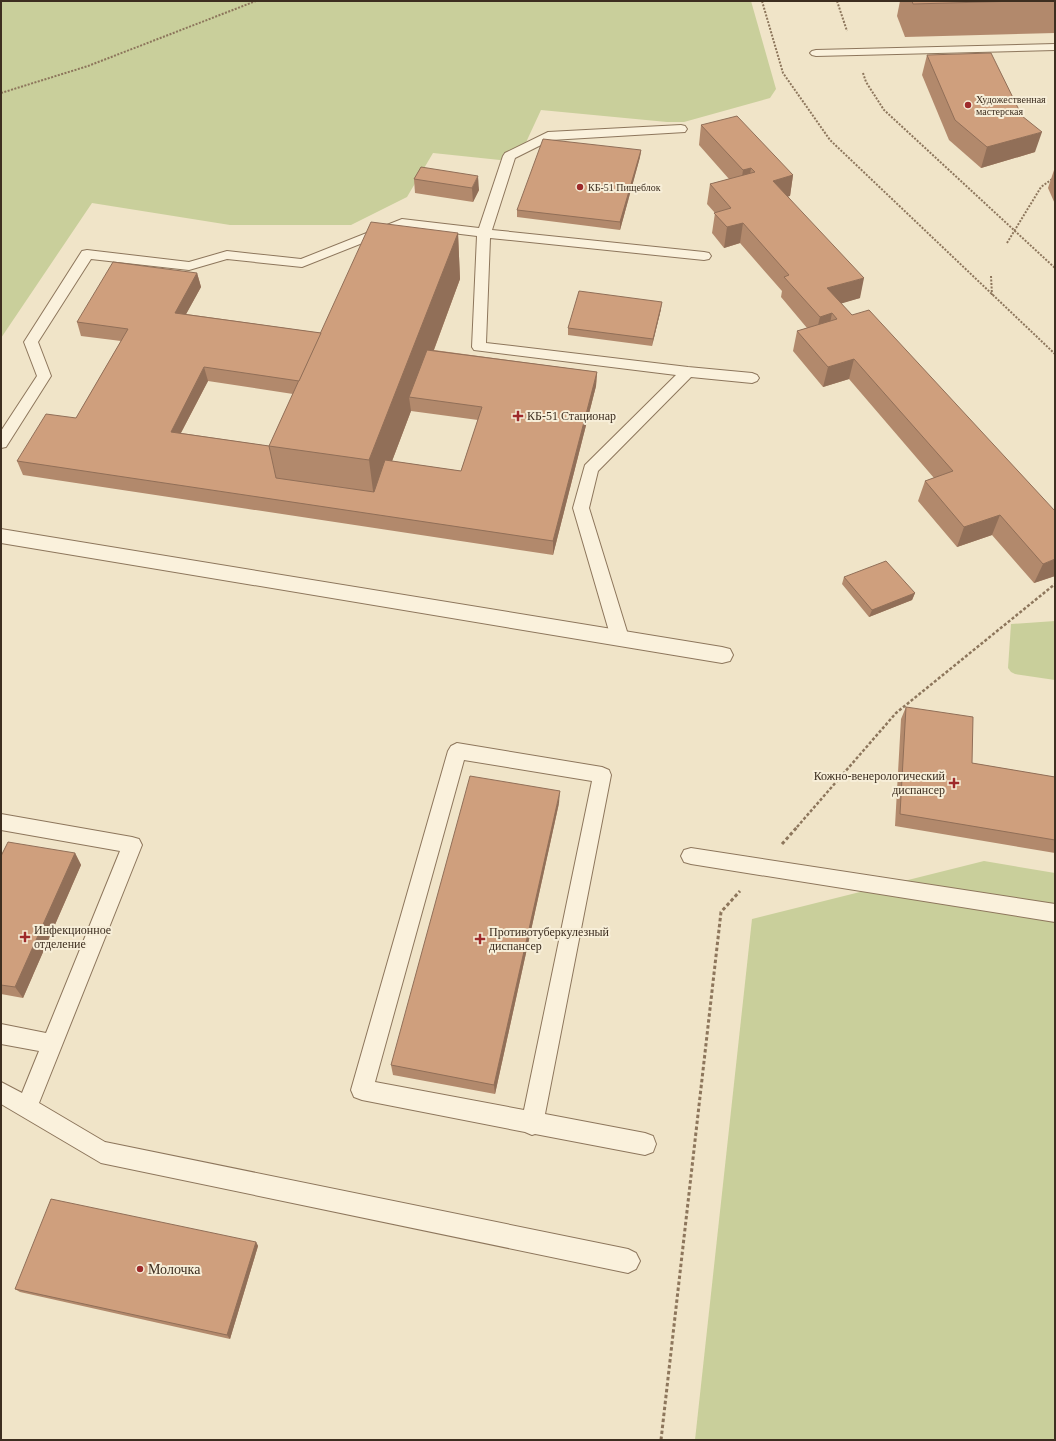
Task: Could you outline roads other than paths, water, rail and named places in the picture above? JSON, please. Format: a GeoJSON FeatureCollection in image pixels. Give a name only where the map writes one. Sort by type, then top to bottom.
{"type":"FeatureCollection","features":[{"type":"Feature","properties":{"kind":"street"},"geometry":{"type":"LineString","coordinates":[[1,536],[722,655]]}},
{"type":"Feature","properties":{"kind":"lane"},"geometry":{"type":"LineString","coordinates":[[816,53],[1055,47]]}},
{"type":"Feature","properties":{"kind":"lane"},"geometry":{"type":"LineString","coordinates":[[681,129],[548,136],[509,156],[484,233],[479,347],[688,372],[752,378]]}},
{"type":"Feature","properties":{"kind":"lane"},"geometry":{"type":"LineString","coordinates":[[1,443],[44,376],[31,342],[86,254],[189,266],[227,255],[302,263],[402,223],[704,256]]}},
{"type":"Feature","properties":{"kind":"lane"},"geometry":{"type":"LineString","coordinates":[[620,638],[581,508],[591,469],[688,372]]}},
{"type":"Feature","properties":{"kind":"lane"},"geometry":{"type":"LineString","coordinates":[[532,1124],[602,775],[457,751],[362,1090],[532,1124],[645,1144]]}},
{"type":"Feature","properties":{"kind":"lane"},"geometry":{"type":"LineString","coordinates":[[1,822],[132,845],[27,1107]]}},
{"type":"Feature","properties":{"kind":"lane"},"geometry":{"type":"LineString","coordinates":[[691,856],[1055,913]]}},
{"type":"Feature","properties":{"kind":"lane"},"geometry":{"type":"LineString","coordinates":[[1,1034],[52,1044]]}},
{"type":"Feature","properties":{"kind":"lane"},"geometry":{"type":"LineString","coordinates":[[1,1092],[101,1152],[628,1261]]}},
{"type":"Feature","properties":{"kind":"place","name":"Художественная мастерская"},"geometry":{"type":"Point","coordinates":[968,105]}},
{"type":"Feature","properties":{"kind":"place","name":"КБ-51 Пищеблок"},"geometry":{"type":"Point","coordinates":[580,187]}},
{"type":"Feature","properties":{"kind":"place","name":"КБ-51 Стационар"},"geometry":{"type":"Point","coordinates":[518,416]}},
{"type":"Feature","properties":{"kind":"place","name":"Кожно-венерологический диспансер"},"geometry":{"type":"Point","coordinates":[954,783]}},
{"type":"Feature","properties":{"kind":"place","name":"Инфекционное отделение"},"geometry":{"type":"Point","coordinates":[25,937]}},
{"type":"Feature","properties":{"kind":"place","name":"Противотуберкулезный диспансер"},"geometry":{"type":"Point","coordinates":[480,939]}},
{"type":"Feature","properties":{"kind":"place","name":"Молочка"},"geometry":{"type":"Point","coordinates":[140,1269]}}]}
